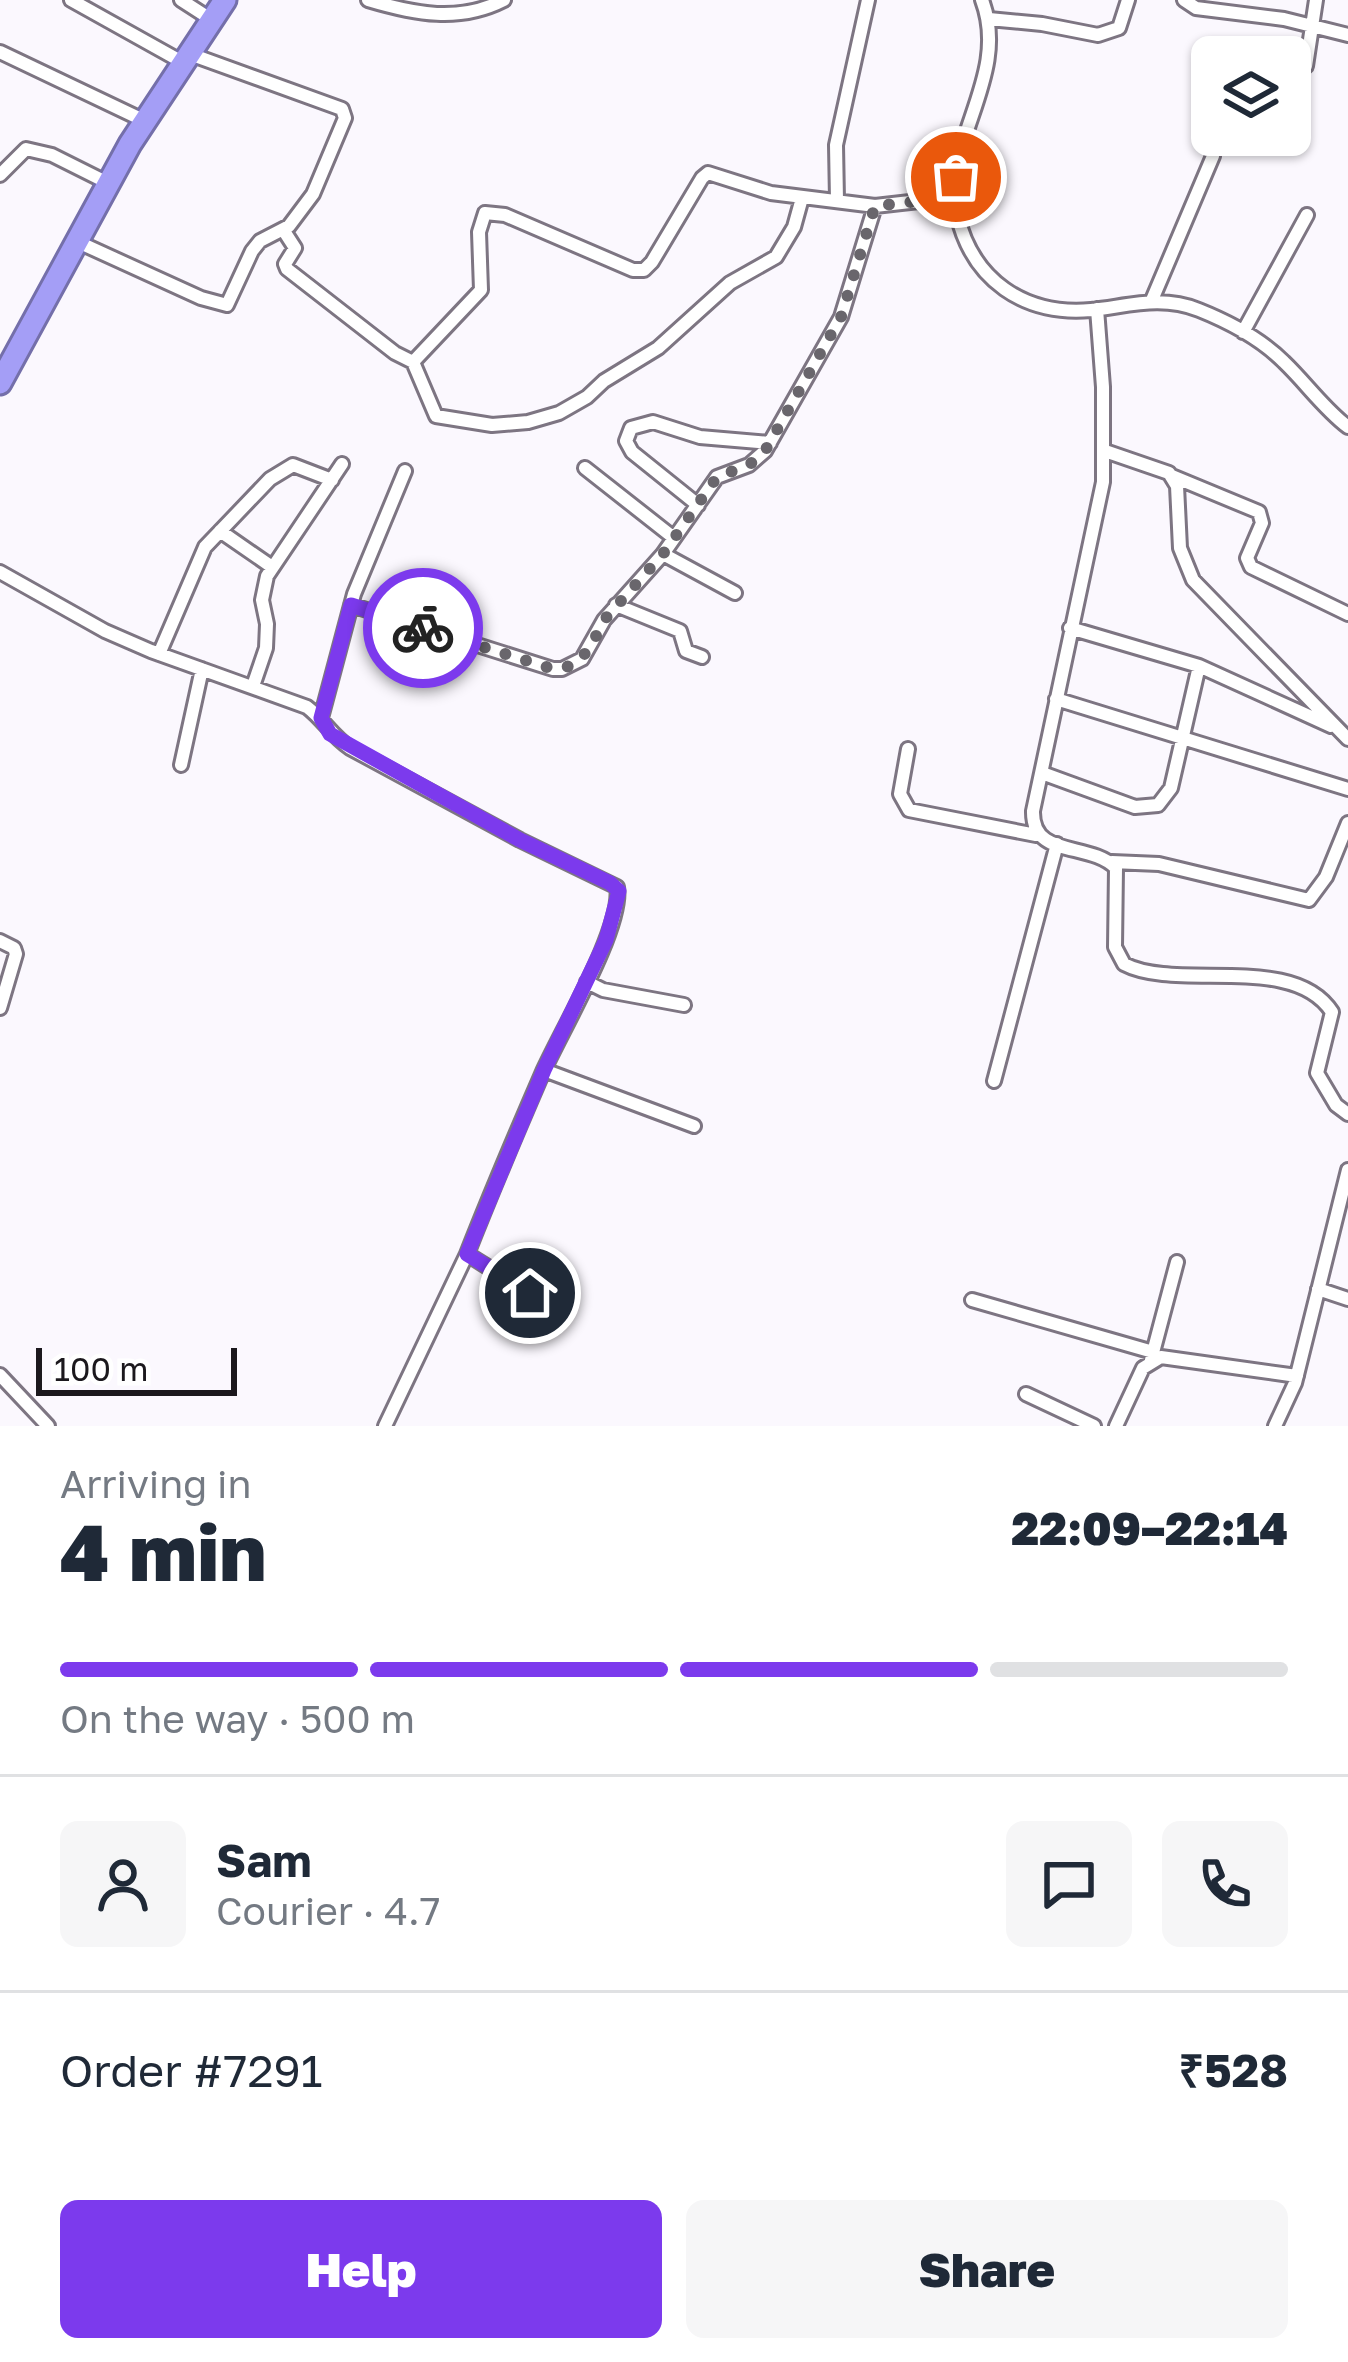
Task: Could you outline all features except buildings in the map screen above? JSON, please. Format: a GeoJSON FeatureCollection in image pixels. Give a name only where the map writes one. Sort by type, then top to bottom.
{"type":"FeatureCollection","features":[{"type":"Feature","properties":{"kind":"highway"},"geometry":{"type":"LineString","coordinates":[[0,383],[108,183],[225,0]]}},
{"type":"Feature","properties":{"kind":"street"},"geometry":{"type":"LineString","coordinates":[[71,0],[187,59],[346,113],[324,173],[298,216],[252,251],[227,304],[201,298],[78,242]]}},
{"type":"Feature","properties":{"kind":"street"},"geometry":{"type":"LineString","coordinates":[[181,0],[212,20]]}},
{"type":"Feature","properties":{"kind":"street"},"geometry":{"type":"LineString","coordinates":[[368,0],[428,15],[459,16],[504,0]]}},
{"type":"Feature","properties":{"kind":"street"},"geometry":{"type":"LineString","coordinates":[[837,200],[836,145],[868,0]]}},
{"type":"Feature","properties":{"kind":"street"},"geometry":{"type":"LineString","coordinates":[[982,0],[988,20],[987,67],[959,161],[954,197],[962,232],[992,282],[1032,304],[1052,309],[1097,309],[1152,300],[1194,308],[1244,332],[1282,359],[1348,428]]}},
{"type":"Feature","properties":{"kind":"street"},"geometry":{"type":"LineString","coordinates":[[988,20],[1109,34],[1124,20],[1128,0]]}},
{"type":"Feature","properties":{"kind":"street"},"geometry":{"type":"LineString","coordinates":[[1184,0],[1196,8],[1348,35]]}},
{"type":"Feature","properties":{"kind":"street"},"geometry":{"type":"LineString","coordinates":[[1310,36],[1316,0]]}},
{"type":"Feature","properties":{"kind":"street"},"geometry":{"type":"LineString","coordinates":[[0,52],[145,122]]}},
{"type":"Feature","properties":{"kind":"street"},"geometry":{"type":"LineString","coordinates":[[0,175],[26,148],[52,155],[108,183]]}},
{"type":"Feature","properties":{"kind":"street"},"geometry":{"type":"LineString","coordinates":[[1152,300],[1213,156]]}},
{"type":"Feature","properties":{"kind":"street"},"geometry":{"type":"LineString","coordinates":[[413,362],[481,290],[479,232],[484,213],[505,215],[633,270],[652,262],[708,173],[802,198],[875,206],[954,197]]}},
{"type":"Feature","properties":{"kind":"street"},"geometry":{"type":"LineString","coordinates":[[284,231],[295,248],[286,269],[413,362],[436,416],[492,425],[559,413],[658,348],[730,283],[776,257],[794,227],[802,198]]}},
{"type":"Feature","properties":{"kind":"street"},"geometry":{"type":"LineString","coordinates":[[351,605],[562,669],[589,650],[616,605],[663,554],[717,477],[758,459],[770,443],[841,317],[875,206]]}},
{"type":"Feature","properties":{"kind":"street"},"geometry":{"type":"LineString","coordinates":[[1244,332],[1307,215]]}},
{"type":"Feature","properties":{"kind":"street"},"geometry":{"type":"LineString","coordinates":[[1036,835],[1033,811],[1103,482],[1097,309]]}},
{"type":"Feature","properties":{"kind":"street"},"geometry":{"type":"LineString","coordinates":[[698,505],[632,452],[626,441],[631,428],[653,422],[700,436],[770,443]]}},
{"type":"Feature","properties":{"kind":"street"},"geometry":{"type":"LineString","coordinates":[[1105,451],[1161,468],[1259,512],[1262,523],[1247,558],[1251,566],[1348,614]]}},
{"type":"Feature","properties":{"kind":"street"},"geometry":{"type":"LineString","coordinates":[[253,686],[266,648],[268,624],[262,600],[272,567],[342,464]]}},
{"type":"Feature","properties":{"kind":"street"},"geometry":{"type":"LineString","coordinates":[[160,654],[195,565],[220,531],[285,466],[303,467],[332,480]]}},
{"type":"Feature","properties":{"kind":"street"},"geometry":{"type":"LineString","coordinates":[[585,468],[674,538]]}},
{"type":"Feature","properties":{"kind":"street"},"geometry":{"type":"LineString","coordinates":[[321,718],[351,605],[405,471]]}},
{"type":"Feature","properties":{"kind":"street"},"geometry":{"type":"LineString","coordinates":[[1171,475],[1177,486],[1180,548],[1193,580],[1346,736]]}},
{"type":"Feature","properties":{"kind":"street"},"geometry":{"type":"LineString","coordinates":[[220,531],[272,567]]}},
{"type":"Feature","properties":{"kind":"street"},"geometry":{"type":"LineString","coordinates":[[663,554],[735,593]]}},
{"type":"Feature","properties":{"kind":"street"},"geometry":{"type":"LineString","coordinates":[[0,572],[105,631],[307,707],[330,734],[350,748],[617,887],[619,898],[611,924],[467,1254],[385,1426]]}},
{"type":"Feature","properties":{"kind":"street"},"geometry":{"type":"LineString","coordinates":[[616,605],[680,631],[686,651],[702,657]]}},
{"type":"Feature","properties":{"kind":"street"},"geometry":{"type":"LineString","coordinates":[[1070,628],[1199,666],[1346,736]]}},
{"type":"Feature","properties":{"kind":"street"},"geometry":{"type":"LineString","coordinates":[[1042,772],[1135,807],[1158,805],[1171,788],[1199,666]]}},
{"type":"Feature","properties":{"kind":"street"},"geometry":{"type":"LineString","coordinates":[[181,765],[202,669]]}},
{"type":"Feature","properties":{"kind":"street"},"geometry":{"type":"LineString","coordinates":[[1056,699],[1348,790]]}},
{"type":"Feature","properties":{"kind":"street"},"geometry":{"type":"LineString","coordinates":[[908,749],[900,794],[909,810],[1036,835],[1112,862],[1159,864],[1309,900],[1326,877],[1348,824]]}},
{"type":"Feature","properties":{"kind":"street"},"geometry":{"type":"LineString","coordinates":[[994,1081],[1057,844]]}},
{"type":"Feature","properties":{"kind":"street"},"geometry":{"type":"LineString","coordinates":[[1112,862],[1118,880],[1115,947],[1124,964],[1144,973],[1250,976],[1321,998],[1332,1012],[1317,1073],[1336,1105],[1348,1114]]}},
{"type":"Feature","properties":{"kind":"street"},"geometry":{"type":"LineString","coordinates":[[0,941],[16,954],[0,1009]]}},
{"type":"Feature","properties":{"kind":"street"},"geometry":{"type":"LineString","coordinates":[[586,982],[603,990],[684,1005]]}},
{"type":"Feature","properties":{"kind":"street"},"geometry":{"type":"LineString","coordinates":[[544,1070],[694,1126]]}},
{"type":"Feature","properties":{"kind":"street"},"geometry":{"type":"LineString","coordinates":[[1275,1426],[1297,1376],[1348,1170]]}},
{"type":"Feature","properties":{"kind":"street"},"geometry":{"type":"LineString","coordinates":[[467,1254],[561,1313]]}},
{"type":"Feature","properties":{"kind":"street"},"geometry":{"type":"LineString","coordinates":[[1116,1426],[1152,1356],[1177,1262]]}},
{"type":"Feature","properties":{"kind":"street"},"geometry":{"type":"LineString","coordinates":[[1318,1289],[1348,1299]]}},
{"type":"Feature","properties":{"kind":"street"},"geometry":{"type":"LineString","coordinates":[[972,1300],[1152,1356],[1297,1376]]}},
{"type":"Feature","properties":{"kind":"street"},"geometry":{"type":"LineString","coordinates":[[0,1375],[48,1426]]}},
{"type":"Feature","properties":{"kind":"street"},"geometry":{"type":"LineString","coordinates":[[1026,1394],[1094,1426]]}},
{"type":"Feature","properties":{"kind":"way so far"},"geometry":{"type":"LineString","coordinates":[[423,628],[553,669],[582,659],[604,620],[663,554],[717,477],[749,465],[765,451],[841,317],[875,206],[954,197],[956,177]]}},
{"type":"Feature","properties":{"kind":"route"},"geometry":{"type":"LineString","coordinates":[[423,628],[351,605],[321,718],[330,734],[619,891],[606,940],[544,1070],[467,1254],[530,1293]]}}]}
